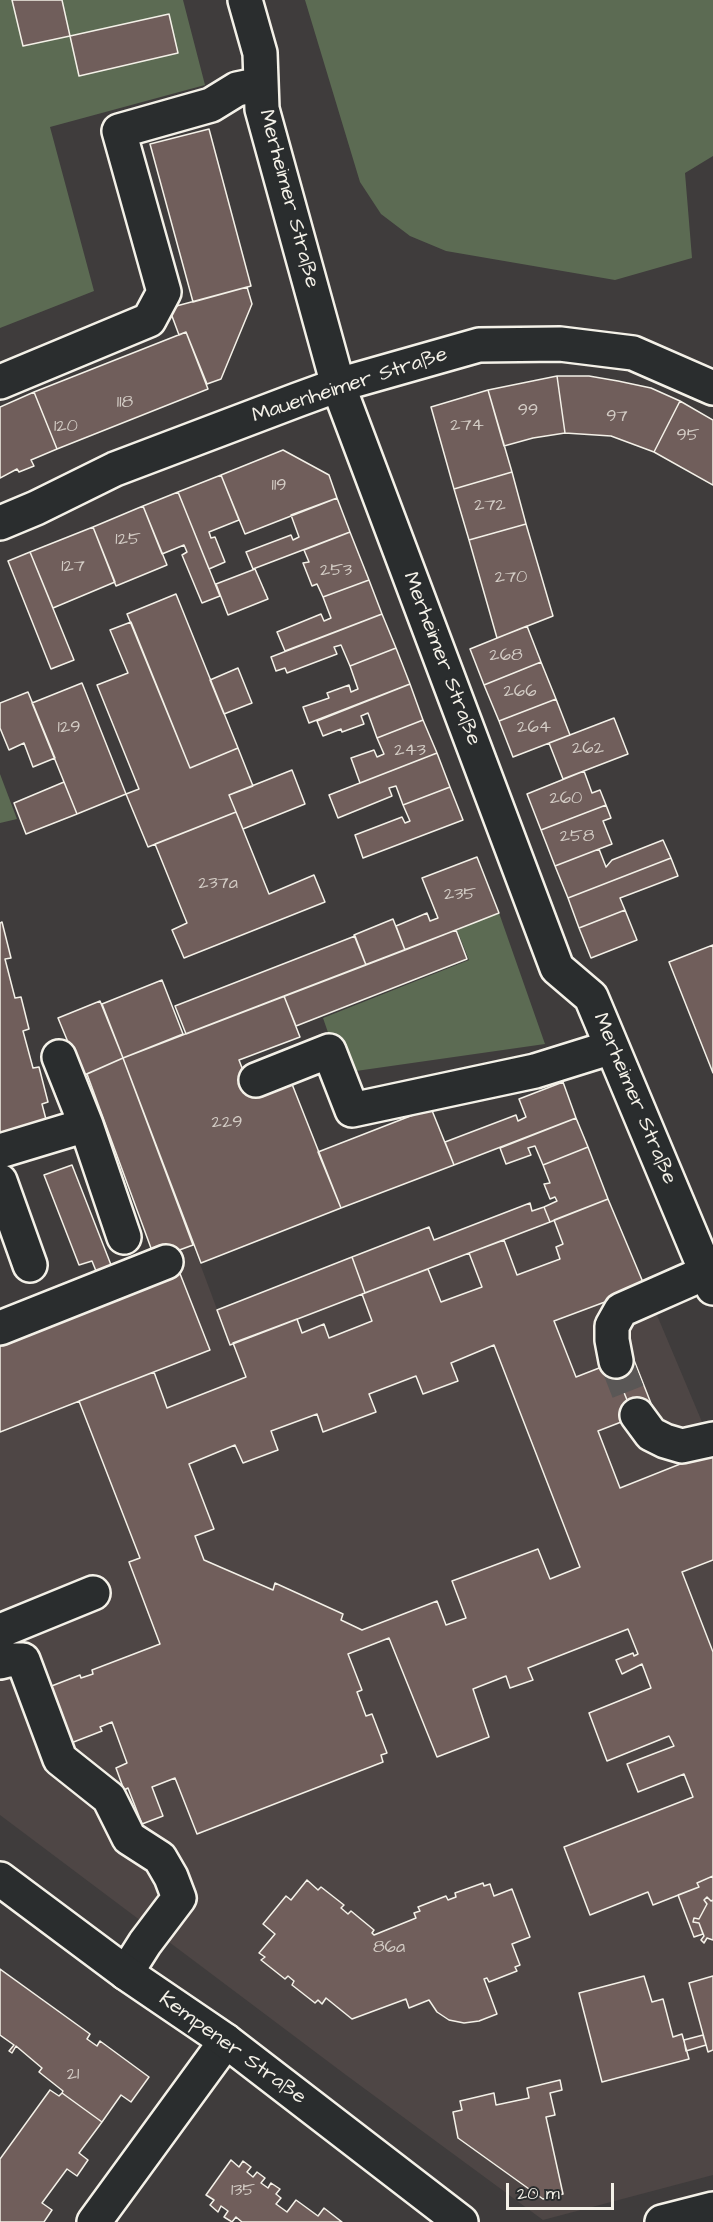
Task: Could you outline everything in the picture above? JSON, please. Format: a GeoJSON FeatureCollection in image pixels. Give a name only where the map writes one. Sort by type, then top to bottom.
{"type":"FeatureCollection","features":[{"type":"Feature","properties":{"kind":"street","name":"Merheimer Straße"},"geometry":{"type":"LineString","coordinates":[[245,0],[260,52],[262,109],[338,385],[557,968],[591,997],[612,1047],[702,1230],[710,1280]]}},
{"type":"Feature","properties":{"kind":"street"},"geometry":{"type":"LineString","coordinates":[[0,382],[149,320],[164,292],[119,130],[211,105],[237,89],[261,84]]}},
{"type":"Feature","properties":{"kind":"street","name":"Mauenheimer Straße"},"geometry":{"type":"LineString","coordinates":[[0,523],[115,469],[338,385],[479,345],[560,344],[633,353],[713,388]]}},
{"type":"Feature","properties":{"kind":"street"},"geometry":{"type":"LineString","coordinates":[[256,1080],[329,1051],[352,1110],[535,1071],[612,1047]]}},
{"type":"Feature","properties":{"kind":"street"},"geometry":{"type":"LineString","coordinates":[[59,1057],[86,1125],[124,1237]]}},
{"type":"Feature","properties":{"kind":"street"},"geometry":{"type":"LineString","coordinates":[[0,1151],[86,1125]]}},
{"type":"Feature","properties":{"kind":"street"},"geometry":{"type":"LineString","coordinates":[[0,1181],[30,1265]]}},
{"type":"Feature","properties":{"kind":"street"},"geometry":{"type":"LineString","coordinates":[[0,1328],[166,1262]]}},
{"type":"Feature","properties":{"kind":"street"},"geometry":{"type":"LineString","coordinates":[[616,1361],[612,1326],[621,1310],[710,1280]]}},
{"type":"Feature","properties":{"kind":"street"},"geometry":{"type":"LineString","coordinates":[[637,1415],[651,1434],[665,1442],[682,1446],[713,1439]]}},
{"type":"Feature","properties":{"kind":"street"},"geometry":{"type":"LineString","coordinates":[[0,1631],[93,1593]]}},
{"type":"Feature","properties":{"kind":"street"},"geometry":{"type":"LineString","coordinates":[[0,1662],[22,1660],[60,1759],[110,1798],[129,1838],[160,1858],[171,1877],[179,1898],[145,1942],[126,1972]]}},
{"type":"Feature","properties":{"kind":"street","name":"Kempener Straße"},"geometry":{"type":"LineString","coordinates":[[0,1880],[126,1972],[226,2041],[461,2222]]}},
{"type":"Feature","properties":{"kind":"street"},"geometry":{"type":"LineString","coordinates":[[94,2222],[226,2041]]}},
{"type":"Feature","properties":{"kind":"street"},"geometry":{"type":"LineString","coordinates":[[662,2222],[713,2209]]}},
{"type":"Feature","properties":{"kind":"shaded area"},"geometry":{"type":"Polygon","coordinates":[[[608,1199],[713,1448],[713,2175],[543,2220],[0,1815],[0,1319],[193,1245],[230,1344],[608,1199]]]}},
{"type":"Feature","properties":{"kind":"green space"},"geometry":{"type":"Polygon","coordinates":[[[0,0],[183,0],[205,85],[50,127],[94,291],[0,328],[0,0]]]}},
{"type":"Feature","properties":{"kind":"green space"},"geometry":{"type":"Polygon","coordinates":[[[305,0],[713,0],[713,156],[685,173],[692,258],[615,280],[446,251],[410,236],[381,214],[360,182],[305,0]]]}},
{"type":"Feature","properties":{"kind":"green space"},"geometry":{"type":"Polygon","coordinates":[[[0,774],[17,819],[0,823],[0,774]]]}},
{"type":"Feature","properties":{"kind":"green space"},"geometry":{"type":"Polygon","coordinates":[[[499,913],[545,1044],[342,1073],[323,1018],[469,960],[457,930],[499,913]]]}},
{"type":"Feature","properties":{"kind":"building"},"geometry":{"type":"Polygon","coordinates":[[[12,0],[62,0],[70,36],[23,46],[12,0]]]}},
{"type":"Feature","properties":{"kind":"building"},"geometry":{"type":"Polygon","coordinates":[[[169,14],[178,53],[79,76],[70,36],[169,14]]]}},
{"type":"Feature","properties":{"kind":"building"},"geometry":{"type":"Polygon","coordinates":[[[209,129],[251,286],[193,302],[150,144],[209,129]]]}},
{"type":"Feature","properties":{"kind":"building"},"geometry":{"type":"Polygon","coordinates":[[[247,287],[252,304],[221,379],[207,384],[186,332],[179,335],[169,308],[247,287]]]}},
{"type":"Feature","properties":{"kind":"building"},"geometry":{"type":"Polygon","coordinates":[[[186,332],[208,389],[57,449],[34,392],[186,332]]]}},
{"type":"Feature","properties":{"kind":"building"},"geometry":{"type":"Polygon","coordinates":[[[557,376],[589,376],[618,381],[651,388],[680,401],[654,452],[611,436],[565,433],[557,376]]]}},
{"type":"Feature","properties":{"kind":"building"},"geometry":{"type":"Polygon","coordinates":[[[557,376],[565,433],[504,446],[488,390],[557,376]]]}},
{"type":"Feature","properties":{"kind":"building"},"geometry":{"type":"Polygon","coordinates":[[[488,390],[512,472],[454,489],[431,407],[488,390]]]}},
{"type":"Feature","properties":{"kind":"building"},"geometry":{"type":"Polygon","coordinates":[[[34,392],[57,449],[31,460],[34,466],[19,472],[17,469],[0,478],[0,407],[34,392]]]}},
{"type":"Feature","properties":{"kind":"building"},"geometry":{"type":"Polygon","coordinates":[[[680,401],[713,420],[713,485],[654,452],[680,401]]]}},
{"type":"Feature","properties":{"kind":"building"},"geometry":{"type":"Polygon","coordinates":[[[283,450],[329,475],[337,498],[245,534],[221,475],[283,450]]]}},
{"type":"Feature","properties":{"kind":"building"},"geometry":{"type":"Polygon","coordinates":[[[512,472],[526,524],[469,540],[454,489],[512,472]]]}},
{"type":"Feature","properties":{"kind":"building"},"geometry":{"type":"Polygon","coordinates":[[[221,475],[239,520],[209,532],[211,538],[215,537],[225,562],[209,569],[178,492],[221,475]]]}},
{"type":"Feature","properties":{"kind":"building"},"geometry":{"type":"Polygon","coordinates":[[[178,492],[220,596],[202,603],[182,555],[187,552],[184,545],[162,554],[143,506],[178,492]]]}},
{"type":"Feature","properties":{"kind":"building"},"geometry":{"type":"Polygon","coordinates":[[[337,498],[350,532],[253,569],[246,552],[291,535],[293,540],[299,537],[291,515],[337,498]]]}},
{"type":"Feature","properties":{"kind":"building"},"geometry":{"type":"Polygon","coordinates":[[[143,506],[167,565],[116,586],[93,527],[143,506]]]}},
{"type":"Feature","properties":{"kind":"building"},"geometry":{"type":"Polygon","coordinates":[[[526,524],[553,616],[497,638],[469,540],[526,524]]]}},
{"type":"Feature","properties":{"kind":"building"},"geometry":{"type":"Polygon","coordinates":[[[93,527],[115,582],[53,608],[30,552],[93,527]]]}},
{"type":"Feature","properties":{"kind":"building"},"geometry":{"type":"Polygon","coordinates":[[[350,532],[369,580],[323,597],[317,584],[312,586],[303,563],[309,562],[304,550],[350,532]]]}},
{"type":"Feature","properties":{"kind":"building"},"geometry":{"type":"Polygon","coordinates":[[[30,552],[74,660],[51,669],[8,561],[30,552]]]}},
{"type":"Feature","properties":{"kind":"building"},"geometry":{"type":"Polygon","coordinates":[[[255,569],[268,599],[228,615],[216,584],[255,569]]]}},
{"type":"Feature","properties":{"kind":"building"},"geometry":{"type":"Polygon","coordinates":[[[369,580],[382,614],[285,651],[277,632],[321,614],[324,621],[331,618],[323,597],[369,580]]]}},
{"type":"Feature","properties":{"kind":"building"},"geometry":{"type":"Polygon","coordinates":[[[176,594],[238,748],[190,768],[127,614],[176,594]]]}},
{"type":"Feature","properties":{"kind":"building"},"geometry":{"type":"Polygon","coordinates":[[[382,614],[396,648],[350,666],[341,645],[334,647],[337,654],[287,673],[285,668],[276,671],[271,657],[382,614]]]}},
{"type":"Feature","properties":{"kind":"building"},"geometry":{"type":"Polygon","coordinates":[[[131,622],[190,768],[238,748],[253,786],[229,795],[236,812],[148,847],[126,794],[139,789],[97,685],[128,673],[110,630],[131,622]]]}},
{"type":"Feature","properties":{"kind":"building"},"geometry":{"type":"Polygon","coordinates":[[[527,626],[541,662],[484,685],[470,649],[527,626]]]}},
{"type":"Feature","properties":{"kind":"building"},"geometry":{"type":"Polygon","coordinates":[[[396,648],[410,684],[309,723],[303,707],[329,698],[327,693],[349,685],[351,692],[358,689],[350,666],[396,648]]]}},
{"type":"Feature","properties":{"kind":"building"},"geometry":{"type":"Polygon","coordinates":[[[541,662],[556,699],[499,721],[484,685],[541,662]]]}},
{"type":"Feature","properties":{"kind":"building"},"geometry":{"type":"Polygon","coordinates":[[[238,668],[252,703],[224,714],[210,680],[238,668]]]}},
{"type":"Feature","properties":{"kind":"building"},"geometry":{"type":"Polygon","coordinates":[[[82,683],[126,794],[77,814],[32,703],[82,683]]]}},
{"type":"Feature","properties":{"kind":"building"},"geometry":{"type":"Polygon","coordinates":[[[410,684],[423,720],[377,738],[368,713],[361,716],[364,724],[323,736],[317,721],[410,684]]]}},
{"type":"Feature","properties":{"kind":"building"},"geometry":{"type":"Polygon","coordinates":[[[28,692],[55,758],[33,767],[24,743],[9,750],[0,728],[0,703],[28,692]]]}},
{"type":"Feature","properties":{"kind":"building"},"geometry":{"type":"Polygon","coordinates":[[[556,699],[570,735],[513,757],[499,721],[556,699]]]}},
{"type":"Feature","properties":{"kind":"building"},"geometry":{"type":"Polygon","coordinates":[[[614,718],[628,754],[563,779],[549,743],[614,718]]]}},
{"type":"Feature","properties":{"kind":"building"},"geometry":{"type":"Polygon","coordinates":[[[423,720],[437,753],[360,783],[351,758],[374,750],[377,757],[384,754],[377,738],[423,720]]]}},
{"type":"Feature","properties":{"kind":"building"},"geometry":{"type":"Polygon","coordinates":[[[437,753],[450,787],[403,805],[396,786],[389,788],[392,796],[338,818],[329,795],[437,753]]]}},
{"type":"Feature","properties":{"kind":"building"},"geometry":{"type":"Polygon","coordinates":[[[292,770],[305,804],[243,829],[229,795],[292,770]]]}},
{"type":"Feature","properties":{"kind":"building"},"geometry":{"type":"Polygon","coordinates":[[[584,771],[592,793],[600,790],[606,805],[541,830],[527,794],[584,771]]]}},
{"type":"Feature","properties":{"kind":"building"},"geometry":{"type":"Polygon","coordinates":[[[64,782],[77,814],[26,834],[14,803],[64,782]]]}},
{"type":"Feature","properties":{"kind":"building"},"geometry":{"type":"Polygon","coordinates":[[[450,787],[463,820],[363,858],[355,835],[402,817],[405,823],[410,821],[403,805],[450,787]]]}},
{"type":"Feature","properties":{"kind":"building"},"geometry":{"type":"Polygon","coordinates":[[[606,805],[611,818],[603,821],[612,844],[555,866],[541,830],[606,805]]]}},
{"type":"Feature","properties":{"kind":"building"},"geometry":{"type":"Polygon","coordinates":[[[236,812],[269,894],[314,875],[325,902],[184,958],[172,930],[187,923],[155,844],[236,812]]]}},
{"type":"Feature","properties":{"kind":"building"},"geometry":{"type":"Polygon","coordinates":[[[663,840],[671,858],[568,898],[555,866],[599,849],[606,867],[612,860],[663,840]]]}},
{"type":"Feature","properties":{"kind":"building"},"geometry":{"type":"Polygon","coordinates":[[[477,857],[499,913],[405,950],[396,926],[427,913],[430,921],[438,918],[422,878],[477,857]]]}},
{"type":"Feature","properties":{"kind":"building"},"geometry":{"type":"Polygon","coordinates":[[[671,858],[678,876],[620,898],[625,910],[579,928],[568,898],[671,858]]]}},
{"type":"Feature","properties":{"kind":"building"},"geometry":{"type":"Polygon","coordinates":[[[625,910],[637,940],[591,958],[579,928],[625,910]]]}},
{"type":"Feature","properties":{"kind":"building"},"geometry":{"type":"Polygon","coordinates":[[[393,919],[405,950],[366,965],[354,935],[393,919]]]}},
{"type":"Feature","properties":{"kind":"building"},"geometry":{"type":"Polygon","coordinates":[[[2,922],[11,958],[5,959],[15,998],[21,997],[29,1029],[23,1031],[33,1068],[39,1067],[48,1102],[42,1104],[48,1127],[0,1139],[0,923],[2,922]]]}},
{"type":"Feature","properties":{"kind":"building"},"geometry":{"type":"Polygon","coordinates":[[[456,930],[467,959],[296,1026],[284,996],[456,930]]]}},
{"type":"Feature","properties":{"kind":"building"},"geometry":{"type":"Polygon","coordinates":[[[355,936],[366,965],[186,1034],[175,1006],[355,936]]]}},
{"type":"Feature","properties":{"kind":"building"},"geometry":{"type":"Polygon","coordinates":[[[713,945],[713,1073],[669,962],[713,945]]]}},
{"type":"Feature","properties":{"kind":"building"},"geometry":{"type":"Polygon","coordinates":[[[162,980],[183,1034],[123,1058],[102,1004],[162,980]]]}},
{"type":"Feature","properties":{"kind":"building"},"geometry":{"type":"Polygon","coordinates":[[[284,996],[300,1037],[239,1060],[252,1094],[290,1079],[341,1208],[201,1263],[123,1058],[284,996]]]}},
{"type":"Feature","properties":{"kind":"building"},"geometry":{"type":"Polygon","coordinates":[[[100,1001],[123,1058],[82,1076],[58,1018],[100,1001]]]}},
{"type":"Feature","properties":{"kind":"building"},"geometry":{"type":"Polygon","coordinates":[[[123,1058],[193,1245],[155,1259],[87,1074],[123,1058]]]}},
{"type":"Feature","properties":{"kind":"building"},"geometry":{"type":"Polygon","coordinates":[[[563,1082],[576,1118],[454,1165],[445,1142],[516,1115],[518,1121],[526,1117],[519,1099],[563,1082]]]}},
{"type":"Feature","properties":{"kind":"building"},"geometry":{"type":"Polygon","coordinates":[[[431,1108],[454,1165],[341,1208],[318,1152],[431,1108]]]}},
{"type":"Feature","properties":{"kind":"building"},"geometry":{"type":"Polygon","coordinates":[[[576,1118],[588,1147],[543,1165],[535,1146],[528,1148],[531,1155],[506,1164],[500,1148],[576,1118]]]}},
{"type":"Feature","properties":{"kind":"building"},"geometry":{"type":"Polygon","coordinates":[[[588,1147],[608,1199],[550,1222],[544,1207],[557,1201],[555,1197],[550,1199],[544,1184],[550,1183],[543,1165],[588,1147]]]}},
{"type":"Feature","properties":{"kind":"building"},"geometry":{"type":"Polygon","coordinates":[[[72,1165],[113,1270],[98,1276],[92,1261],[79,1265],[44,1175],[72,1165]]]}},
{"type":"Feature","properties":{"kind":"building"},"geometry":{"type":"Polygon","coordinates":[[[608,1199],[645,1287],[554,1321],[576,1377],[612,1363],[634,1417],[598,1431],[620,1488],[713,1451],[713,1560],[682,1572],[713,1652],[713,1876],[697,1883],[699,1887],[653,1905],[648,1892],[590,1915],[564,1847],[693,1797],[684,1774],[638,1792],[627,1764],[674,1746],[669,1736],[607,1761],[589,1713],[651,1688],[642,1664],[622,1674],[616,1660],[633,1653],[634,1656],[638,1654],[628,1629],[528,1668],[533,1680],[510,1688],[506,1676],[473,1689],[489,1737],[437,1757],[389,1638],[348,1654],[362,1690],[357,1692],[366,1716],[372,1714],[387,1753],[381,1755],[383,1762],[197,1834],[175,1778],[152,1787],[163,1816],[142,1824],[128,1788],[124,1790],[116,1768],[127,1763],[112,1722],[100,1727],[102,1731],[71,1743],[49,1687],[80,1675],[81,1678],[93,1674],[92,1670],[160,1644],[129,1562],[140,1558],[79,1401],[154,1372],[167,1408],[246,1377],[233,1343],[297,1319],[302,1333],[324,1324],[329,1338],[372,1321],[362,1294],[428,1269],[441,1302],[482,1287],[469,1253],[504,1240],[517,1275],[560,1259],[556,1247],[563,1244],[554,1220],[608,1199]],[[494,1345],[451,1363],[458,1381],[423,1394],[416,1376],[369,1394],[376,1412],[323,1432],[317,1414],[271,1431],[278,1450],[243,1463],[235,1445],[189,1464],[214,1529],[195,1536],[204,1560],[273,1590],[275,1583],[343,1614],[341,1620],[362,1630],[437,1601],[446,1625],[466,1618],[452,1581],[538,1549],[550,1579],[580,1567],[494,1345]]]}},
{"type":"Feature","properties":{"kind":"building"},"geometry":{"type":"Polygon","coordinates":[[[530,1203],[532,1211],[544,1207],[550,1222],[365,1293],[352,1257],[429,1227],[434,1240],[530,1203]]]}},
{"type":"Feature","properties":{"kind":"building"},"geometry":{"type":"Polygon","coordinates":[[[352,1257],[365,1293],[230,1345],[217,1310],[352,1257]]]}},
{"type":"Feature","properties":{"kind":"building"},"geometry":{"type":"Polygon","coordinates":[[[177,1266],[210,1350],[0,1432],[0,1336],[177,1266]]]}},
{"type":"Feature","properties":{"kind":"building"},"geometry":{"type":"Polygon","coordinates":[[[632,1355],[654,1411],[634,1417],[612,1363],[632,1355]]]}},
{"type":"Feature","properties":{"kind":"building"},"geometry":{"type":"Polygon","coordinates":[[[713,1876],[713,1900],[707,1897],[704,1900],[707,1904],[699,1919],[694,1918],[693,1922],[699,1923],[703,1934],[694,1937],[678,1895],[699,1887],[697,1883],[713,1876]]]}},
{"type":"Feature","properties":{"kind":"building"},"geometry":{"type":"Polygon","coordinates":[[[307,1880],[318,1890],[321,1887],[344,1905],[341,1908],[348,1914],[351,1911],[374,1930],[372,1933],[374,1935],[416,1918],[414,1913],[420,1911],[418,1907],[446,1896],[448,1900],[456,1897],[455,1893],[483,1883],[484,1886],[490,1884],[494,1896],[512,1889],[530,1937],[512,1944],[520,1965],[515,1967],[517,1971],[489,1982],[487,1978],[484,1979],[497,2014],[479,2021],[464,2023],[449,2020],[437,2012],[429,2000],[409,2008],[406,1999],[352,2019],[326,1998],[322,2004],[318,2000],[315,2003],[292,1985],[294,1981],[288,1976],[285,1979],[261,1960],[265,1957],[259,1953],[275,1934],[263,1924],[286,1896],[291,1900],[307,1880]]]}},
{"type":"Feature","properties":{"kind":"building"},"geometry":{"type":"Polygon","coordinates":[[[707,1897],[713,1900],[713,1940],[707,1938],[704,1943],[701,1940],[704,1936],[699,1923],[693,1922],[694,1918],[699,1919],[707,1904],[704,1900],[707,1897]]]}},
{"type":"Feature","properties":{"kind":"building"},"geometry":{"type":"Polygon","coordinates":[[[0,1969],[90,2034],[87,2039],[97,2046],[100,2041],[149,2077],[131,2102],[121,2095],[102,2122],[62,2093],[63,2091],[39,2072],[42,2068],[16,2046],[12,2053],[9,2051],[14,2045],[0,2035],[0,1969]]]}},
{"type":"Feature","properties":{"kind":"building"},"geometry":{"type":"Polygon","coordinates":[[[644,1976],[652,2002],[663,1999],[673,2037],[682,2034],[689,2059],[602,2082],[579,1993],[644,1976]]]}},
{"type":"Feature","properties":{"kind":"building"},"geometry":{"type":"Polygon","coordinates":[[[713,1976],[713,2050],[708,2052],[689,1983],[713,1976]]]}},
{"type":"Feature","properties":{"kind":"building"},"geometry":{"type":"Polygon","coordinates":[[[703,2035],[706,2045],[686,2051],[684,2040],[703,2035]]]}},
{"type":"Feature","properties":{"kind":"building"},"geometry":{"type":"Polygon","coordinates":[[[560,2080],[562,2090],[550,2093],[555,2115],[546,2117],[563,2194],[543,2199],[458,2138],[453,2112],[462,2110],[460,2101],[494,2093],[496,2105],[529,2098],[527,2088],[560,2080]]]}},
{"type":"Feature","properties":{"kind":"building"},"geometry":{"type":"Polygon","coordinates":[[[50,2090],[59,2096],[62,2093],[102,2122],[79,2153],[88,2160],[77,2176],[67,2169],[42,2203],[52,2210],[44,2222],[0,2222],[0,2159],[50,2090]]]}},
{"type":"Feature","properties":{"kind":"building"},"geometry":{"type":"Polygon","coordinates":[[[231,2160],[239,2167],[243,2161],[251,2167],[247,2172],[253,2177],[257,2172],[265,2178],[261,2183],[268,2188],[271,2183],[280,2189],[276,2194],[281,2198],[276,2204],[287,2212],[296,2200],[318,2216],[324,2208],[342,2222],[242,2222],[236,2217],[232,2222],[224,2217],[228,2211],[221,2206],[218,2212],[210,2205],[214,2200],[206,2195],[231,2160]]]}},
{"type":"Feature","properties":{"kind":"tunnel"},"geometry":{"type":"LineString","coordinates":[[616,1361],[637,1415]]}}]}
